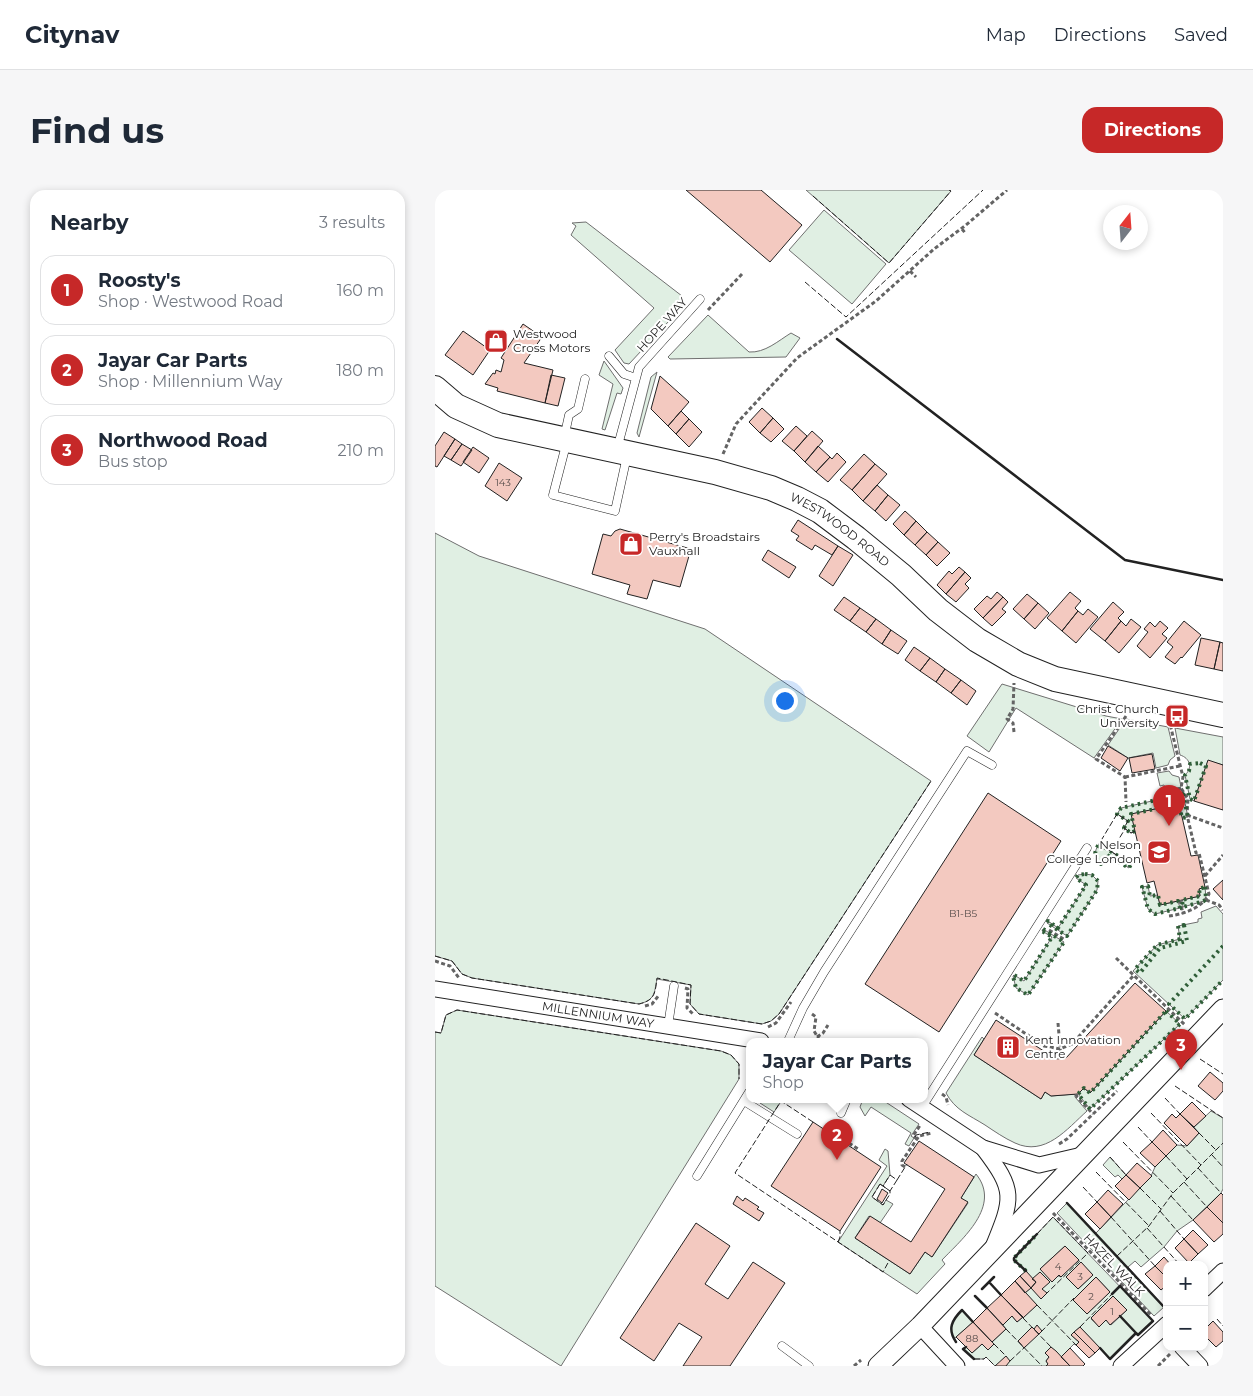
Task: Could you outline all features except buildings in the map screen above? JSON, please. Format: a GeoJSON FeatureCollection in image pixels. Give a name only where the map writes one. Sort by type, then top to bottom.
{"type":"FeatureCollection","features":[{"type":"Feature","properties":{"kind":"main road","name":"WESTWOOD ROAD"},"geometry":{"type":"LineString","coordinates":[[435,388],[456,406],[498,425],[715,472],[771,488],[820,511],[856,538],[938,610],[977,640],[1018,664],[1055,679],[1223,715]]}},
{"type":"Feature","properties":{"kind":"street","name":"MILLENNIUM WAY"},"geometry":{"type":"LineString","coordinates":[[435,989],[668,1026],[761,1035]]}},
{"type":"Feature","properties":{"kind":"street"},"geometry":{"type":"LineString","coordinates":[[878,1366],[920,1326],[1223,1009]]}},
{"type":"Feature","properties":{"kind":"street"},"geometry":{"type":"LineString","coordinates":[[916,1103],[983,1148],[1039,1165],[1082,1155]]}},
{"type":"Feature","properties":{"kind":"street"},"geometry":{"type":"LineString","coordinates":[[983,1148],[1001,1172],[1008,1189],[1008,1204],[991,1252]]}},
{"type":"Feature","properties":{"kind":"street"},"geometry":{"type":"LineString","coordinates":[[1208,1285],[1223,1271]]}},
{"type":"Feature","properties":{"kind":"street"},"geometry":{"type":"LineString","coordinates":[[920,1326],[957,1366]]}},
{"type":"Feature","properties":{"kind":"street"},"geometry":{"type":"LineString","coordinates":[[1121,1366],[1163,1330]]}},
{"type":"Feature","properties":{"kind":"street"},"geometry":{"type":"LineString","coordinates":[[1186,1351],[1199,1366]]}},
{"type":"Feature","properties":{"kind":"lane","name":"HOPE WAY"},"geometry":{"type":"LineString","coordinates":[[565,441],[553,495],[615,511],[622,452],[639,367],[700,299]]}},
{"type":"Feature","properties":{"kind":"lane"},"geometry":{"type":"LineString","coordinates":[[609,356],[624,374],[636,378]]}},
{"type":"Feature","properties":{"kind":"lane"},"geometry":{"type":"LineString","coordinates":[[565,441],[569,415],[578,409],[585,379]]}},
{"type":"Feature","properties":{"kind":"lane"},"geometry":{"type":"LineString","coordinates":[[789,1038],[803,1008],[824,972],[967,751],[993,765]]}},
{"type":"Feature","properties":{"kind":"lane"},"geometry":{"type":"LineString","coordinates":[[928,1085],[1039,923],[1087,848]]}},
{"type":"Feature","properties":{"kind":"lane"},"geometry":{"type":"LineString","coordinates":[[668,1026],[674,986]]}},
{"type":"Feature","properties":{"kind":"lane"},"geometry":{"type":"LineString","coordinates":[[697,1176],[746,1097]]}},
{"type":"Feature","properties":{"kind":"lane"},"geometry":{"type":"LineString","coordinates":[[747,1103],[797,1134]]}},
{"type":"Feature","properties":{"kind":"lane"},"geometry":{"type":"LineString","coordinates":[[841,1114],[845,1103]]}},
{"type":"Feature","properties":{"kind":"lane"},"geometry":{"type":"LineString","coordinates":[[782,1346],[809,1366]]}},
{"type":"Feature","properties":{"kind":"path"},"geometry":{"type":"LineString","coordinates":[[715,472],[736,424],[797,358],[876,301],[934,249],[1007,190]]}},
{"type":"Feature","properties":{"kind":"path"},"geometry":{"type":"LineString","coordinates":[[961,229],[966,234]]}},
{"type":"Feature","properties":{"kind":"path"},"geometry":{"type":"LineString","coordinates":[[910,271],[916,277]]}},
{"type":"Feature","properties":{"kind":"path"},"geometry":{"type":"LineString","coordinates":[[705,314],[742,274]]}},
{"type":"Feature","properties":{"kind":"path"},"geometry":{"type":"LineString","coordinates":[[1014,732],[1013,723],[1007,719],[1013,709],[1015,683]]}},
{"type":"Feature","properties":{"kind":"path"},"geometry":{"type":"LineString","coordinates":[[1126,716],[1096,759],[1125,778],[1180,766]]}},
{"type":"Feature","properties":{"kind":"path"},"geometry":{"type":"LineString","coordinates":[[1169,916],[1183,914],[1206,900],[1209,894],[1199,853],[1195,853],[1187,815],[1188,799],[1181,788],[1183,777],[1170,724]]}},
{"type":"Feature","properties":{"kind":"path"},"geometry":{"type":"LineString","coordinates":[[1125,778],[1126,802]]}},
{"type":"Feature","properties":{"kind":"path"},"geometry":{"type":"LineString","coordinates":[[1165,794],[1181,788]]}},
{"type":"Feature","properties":{"kind":"path"},"geometry":{"type":"LineString","coordinates":[[1187,815],[1223,828]]}},
{"type":"Feature","properties":{"kind":"path"},"geometry":{"type":"LineString","coordinates":[[1205,876],[1223,855]]}},
{"type":"Feature","properties":{"kind":"path"},"geometry":{"type":"LineString","coordinates":[[1180,900],[1183,914]]}},
{"type":"Feature","properties":{"kind":"path"},"geometry":{"type":"LineString","coordinates":[[1206,900],[1219,905],[1223,910]]}},
{"type":"Feature","properties":{"kind":"path"},"geometry":{"type":"LineString","coordinates":[[1039,923],[1065,940]]}},
{"type":"Feature","properties":{"kind":"path"},"geometry":{"type":"LineString","coordinates":[[1117,958],[1133,976],[1185,1025]]}},
{"type":"Feature","properties":{"kind":"path"},"geometry":{"type":"LineString","coordinates":[[995,1013],[1044,1046],[1060,1049],[1072,1044],[1133,976]]}},
{"type":"Feature","properties":{"kind":"path"},"geometry":{"type":"LineString","coordinates":[[683,988],[688,989],[687,1008],[697,1017]]}},
{"type":"Feature","properties":{"kind":"path"},"geometry":{"type":"LineString","coordinates":[[761,1035],[776,1023],[791,1002]]}},
{"type":"Feature","properties":{"kind":"path"},"geometry":{"type":"LineString","coordinates":[[816,1016],[814,1031],[817,1038],[829,1025]]}},
{"type":"Feature","properties":{"kind":"path"},"geometry":{"type":"LineString","coordinates":[[1058,1023],[1061,1059]]}},
{"type":"Feature","properties":{"kind":"path"},"geometry":{"type":"LineString","coordinates":[[1076,1094],[1093,1114]]}},
{"type":"Feature","properties":{"kind":"path"},"geometry":{"type":"LineString","coordinates":[[943,1095],[946,1096],[949,1108]]}},
{"type":"Feature","properties":{"kind":"path"},"geometry":{"type":"LineString","coordinates":[[851,1119],[839,1137],[858,1148],[857,1150]]}},
{"type":"Feature","properties":{"kind":"path"},"geometry":{"type":"LineString","coordinates":[[917,1139],[913,1136],[922,1123]]}},
{"type":"Feature","properties":{"kind":"path"},"geometry":{"type":"LineString","coordinates":[[905,1167],[902,1162],[919,1136],[935,1132]]}},
{"type":"Feature","properties":{"kind":"path","name":"HAZEL WALK"},"geometry":{"type":"LineString","coordinates":[[1053,1214],[1163,1326]]}},
{"type":"Feature","properties":{"kind":"green space"},"geometry":{"type":"Polygon","coordinates":[[[806,190],[949,190],[951,191],[889,263],[806,190]]]}},
{"type":"Feature","properties":{"kind":"green space"},"geometry":{"type":"Polygon","coordinates":[[[824,210],[886,264],[852,304],[789,250],[824,210]]]}},
{"type":"Feature","properties":{"kind":"green space"},"geometry":{"type":"Polygon","coordinates":[[[586,222],[682,296],[682,307],[629,364],[624,363],[615,350],[654,308],[571,235],[576,226],[572,223],[586,222]]]}},
{"type":"Feature","properties":{"kind":"green space"},"geometry":{"type":"Polygon","coordinates":[[[708,315],[749,352],[766,349],[791,333],[800,338],[786,357],[670,359],[668,357],[708,315]]]}},
{"type":"Feature","properties":{"kind":"green space"},"geometry":{"type":"Polygon","coordinates":[[[604,361],[623,388],[621,394],[617,393],[605,430],[602,429],[613,384],[599,375],[604,361]]]}},
{"type":"Feature","properties":{"kind":"green space"},"geometry":{"type":"Polygon","coordinates":[[[657,372],[639,437],[637,433],[651,377],[657,372]]]}},
{"type":"Feature","properties":{"kind":"green space"},"geometry":{"type":"Polygon","coordinates":[[[435,533],[479,556],[705,629],[931,781],[779,1014],[771,1021],[762,1024],[699,1014],[690,1004],[691,985],[657,979],[653,996],[648,1001],[639,1004],[472,978],[462,974],[452,961],[435,956],[435,533]]]}},
{"type":"Feature","properties":{"kind":"green space"},"geometry":{"type":"Polygon","coordinates":[[[1002,684],[1106,716],[1122,719],[1094,758],[1016,708],[989,752],[967,736],[1002,684]]]}},
{"type":"Feature","properties":{"kind":"green space"},"geometry":{"type":"Polygon","coordinates":[[[1126,719],[1168,727],[1175,756],[1168,765],[1156,768],[1153,753],[1128,758],[1108,745],[1126,719]]]}},
{"type":"Feature","properties":{"kind":"green space"},"geometry":{"type":"Polygon","coordinates":[[[1175,728],[1223,737],[1223,765],[1208,761],[1194,801],[1190,799],[1185,775],[1190,766],[1186,758],[1180,755],[1175,728]]]}},
{"type":"Feature","properties":{"kind":"green space"},"geometry":{"type":"Polygon","coordinates":[[[1169,771],[1172,775],[1179,777],[1181,787],[1166,791],[1164,785],[1160,786],[1157,773],[1169,771]]]}},
{"type":"Feature","properties":{"kind":"green space"},"geometry":{"type":"Polygon","coordinates":[[[1183,794],[1188,817],[1182,818],[1179,804],[1132,814],[1135,831],[1131,833],[1124,828],[1128,821],[1117,814],[1121,808],[1183,794]]]}},
{"type":"Feature","properties":{"kind":"green space"},"geometry":{"type":"Polygon","coordinates":[[[1099,844],[1131,864],[1129,868],[1107,855],[1101,864],[1095,855],[1099,844]]]}},
{"type":"Feature","properties":{"kind":"green space"},"geometry":{"type":"Polygon","coordinates":[[[1078,875],[1092,875],[1098,881],[1097,890],[1067,936],[1047,923],[1048,921],[1058,928],[1086,885],[1076,878],[1078,875]]]}},
{"type":"Feature","properties":{"kind":"green space"},"geometry":{"type":"Polygon","coordinates":[[[1148,886],[1150,896],[1158,895],[1160,905],[1178,901],[1180,908],[1155,914],[1148,909],[1142,887],[1148,886]]]}},
{"type":"Feature","properties":{"kind":"green space"},"geometry":{"type":"Polygon","coordinates":[[[1205,887],[1206,898],[1204,901],[1183,907],[1182,900],[1200,896],[1199,889],[1205,887]]]}},
{"type":"Feature","properties":{"kind":"green space"},"geometry":{"type":"Polygon","coordinates":[[[1216,906],[1223,914],[1223,980],[1185,1019],[1133,971],[1157,945],[1180,939],[1178,926],[1198,922],[1198,919],[1202,918],[1201,912],[1216,906]]]}},
{"type":"Feature","properties":{"kind":"green space"},"geometry":{"type":"Polygon","coordinates":[[[1043,929],[1064,942],[1028,995],[1016,988],[1013,976],[1024,981],[1052,937],[1042,931],[1043,929]]]}},
{"type":"Feature","properties":{"kind":"green space"},"geometry":{"type":"Polygon","coordinates":[[[457,1010],[721,1051],[731,1055],[739,1064],[739,1079],[561,1366],[435,1286],[435,1032],[441,1033],[446,1015],[457,1010]]]}},
{"type":"Feature","properties":{"kind":"green space"},"geometry":{"type":"Polygon","coordinates":[[[1166,1011],[1180,1024],[1090,1109],[1078,1094],[1084,1088],[1090,1093],[1166,1011]]]}},
{"type":"Feature","properties":{"kind":"green space"},"geometry":{"type":"Polygon","coordinates":[[[982,1037],[984,1039],[974,1055],[1041,1099],[1045,1092],[1051,1096],[1075,1094],[1075,1097],[1087,1111],[1055,1139],[1046,1144],[1036,1146],[1015,1143],[963,1112],[946,1093],[982,1037]]]}},
{"type":"Feature","properties":{"kind":"green space"},"geometry":{"type":"Polygon","coordinates":[[[760,1103],[780,1103],[774,1112],[760,1103]]]}},
{"type":"Feature","properties":{"kind":"green space"},"geometry":{"type":"Polygon","coordinates":[[[862,1103],[887,1103],[919,1124],[911,1136],[914,1138],[909,1146],[905,1144],[911,1133],[871,1107],[865,1116],[860,1107],[862,1103]]]}},
{"type":"Feature","properties":{"kind":"green space"},"geometry":{"type":"Polygon","coordinates":[[[1211,1111],[1223,1118],[1223,1189],[1193,1220],[1177,1231],[1164,1247],[1141,1267],[1135,1261],[1128,1267],[1163,1306],[1154,1316],[1057,1213],[1067,1203],[1096,1233],[1151,1176],[1155,1167],[1177,1145],[1187,1146],[1199,1133],[1194,1127],[1211,1111]]]}},
{"type":"Feature","properties":{"kind":"green space"},"geometry":{"type":"Polygon","coordinates":[[[885,1149],[888,1151],[890,1175],[883,1186],[880,1184],[872,1197],[883,1205],[886,1200],[893,1204],[880,1223],[869,1216],[855,1238],[910,1274],[925,1252],[932,1257],[968,1203],[961,1198],[976,1174],[983,1186],[982,1210],[976,1221],[942,1260],[945,1264],[917,1294],[838,1242],[887,1166],[879,1160],[885,1149]]]}},
{"type":"Feature","properties":{"kind":"green space"},"geometry":{"type":"Polygon","coordinates":[[[1110,1157],[1126,1175],[1122,1179],[1118,1175],[1115,1177],[1103,1165],[1110,1157]]]}},
{"type":"Feature","properties":{"kind":"green space"},"geometry":{"type":"Polygon","coordinates":[[[1053,1217],[1153,1321],[1138,1335],[1136,1334],[1110,1359],[1080,1327],[1071,1335],[1079,1342],[1076,1345],[1074,1344],[1061,1357],[1051,1347],[1045,1353],[1049,1357],[1046,1361],[1048,1364],[1046,1366],[995,1366],[986,1357],[984,1359],[974,1359],[963,1349],[966,1347],[972,1353],[982,1344],[988,1350],[992,1342],[1006,1329],[1003,1325],[1012,1316],[1017,1322],[1037,1305],[1025,1293],[1036,1282],[1014,1258],[1053,1217]],[[1065,1246],[1040,1269],[1061,1277],[1078,1260],[1065,1246]],[[1081,1263],[1066,1277],[1078,1289],[1093,1275],[1081,1263]],[[1096,1277],[1073,1300],[1087,1314],[1110,1292],[1096,1277]],[[1113,1296],[1091,1319],[1099,1326],[1106,1320],[1111,1325],[1127,1310],[1113,1296]]]}},
{"type":"Feature","properties":{"kind":"green space"},"geometry":{"type":"Polygon","coordinates":[[[962,1310],[973,1322],[954,1339],[951,1331],[952,1323],[962,1310]]]}},
{"type":"Feature","properties":{"kind":"hedge"},"geometry":{"type":"LineString","coordinates":[[1200,763],[1206,766],[1194,801],[1190,799],[1185,775],[1189,771],[1190,764],[1200,763]]}},
{"type":"Feature","properties":{"kind":"hedge"},"geometry":{"type":"LineString","coordinates":[[1183,794],[1188,817],[1182,818],[1179,804],[1131,814],[1135,831],[1131,833],[1124,828],[1128,821],[1117,814],[1121,808],[1183,794]]}},
{"type":"Feature","properties":{"kind":"hedge"},"geometry":{"type":"LineString","coordinates":[[1099,844],[1131,864],[1129,868],[1107,855],[1101,864],[1095,855],[1099,844]]}},
{"type":"Feature","properties":{"kind":"hedge"},"geometry":{"type":"LineString","coordinates":[[1085,874],[1092,875],[1098,881],[1097,890],[1067,936],[1047,923],[1048,921],[1058,928],[1086,885],[1076,878],[1078,875],[1085,874]]}},
{"type":"Feature","properties":{"kind":"hedge"},"geometry":{"type":"LineString","coordinates":[[1148,886],[1150,896],[1158,895],[1160,905],[1178,901],[1180,908],[1155,914],[1148,909],[1142,887],[1148,886]]}},
{"type":"Feature","properties":{"kind":"hedge"},"geometry":{"type":"LineString","coordinates":[[1205,887],[1206,898],[1204,901],[1183,907],[1182,900],[1200,896],[1199,889],[1205,887]]}},
{"type":"Feature","properties":{"kind":"hedge"},"geometry":{"type":"LineString","coordinates":[[1184,925],[1187,941],[1160,948],[1140,973],[1135,969],[1157,945],[1180,939],[1178,926],[1184,925]]}},
{"type":"Feature","properties":{"kind":"hedge"},"geometry":{"type":"LineString","coordinates":[[1043,929],[1064,942],[1028,995],[1016,988],[1013,976],[1024,981],[1052,937],[1042,931],[1043,929]]}},
{"type":"Feature","properties":{"kind":"hedge"},"geometry":{"type":"LineString","coordinates":[[1223,946],[1169,1004],[1185,1019],[1223,980]]}},
{"type":"Feature","properties":{"kind":"hedge"},"geometry":{"type":"LineString","coordinates":[[1166,1011],[1180,1024],[1090,1109],[1078,1094],[1084,1088],[1090,1093],[1166,1011]]}},
{"type":"Feature","properties":{"kind":"hedge"},"geometry":{"type":"LineString","coordinates":[[1026,1271],[1014,1258],[1037,1234]]}},
{"type":"Feature","properties":{"kind":"fence"},"geometry":{"type":"LineString","coordinates":[[813,196],[889,263],[951,191],[949,190]]}},
{"type":"Feature","properties":{"kind":"fence"},"geometry":{"type":"LineString","coordinates":[[805,282],[846,317],[983,190]]}},
{"type":"Feature","properties":{"kind":"fence"},"geometry":{"type":"LineString","coordinates":[[435,956],[452,961],[462,974],[472,978],[639,1004],[648,1001],[653,996],[657,978],[691,985],[690,1004],[699,1014],[762,1024],[771,1021],[779,1014],[931,781]]}},
{"type":"Feature","properties":{"kind":"fence"},"geometry":{"type":"LineString","coordinates":[[1135,831],[1131,833],[1124,828],[1128,821],[1117,814],[1099,844],[1131,864],[1136,857],[1141,856]]}},
{"type":"Feature","properties":{"kind":"fence"},"geometry":{"type":"LineString","coordinates":[[1111,852],[1125,829]]}},
{"type":"Feature","properties":{"kind":"fence"},"geometry":{"type":"LineString","coordinates":[[435,1032],[441,1033],[446,1015],[457,1010],[721,1051],[731,1055],[739,1064],[739,1079]]}},
{"type":"Feature","properties":{"kind":"fence"},"geometry":{"type":"LineString","coordinates":[[1200,1059],[1223,1074]]}},
{"type":"Feature","properties":{"kind":"fence"},"geometry":{"type":"LineString","coordinates":[[1175,1086],[1223,1118]]}},
{"type":"Feature","properties":{"kind":"fence"},"geometry":{"type":"LineString","coordinates":[[1165,1098],[1180,1114]]}},
{"type":"Feature","properties":{"kind":"fence"},"geometry":{"type":"LineString","coordinates":[[780,1103],[735,1173],[883,1272],[889,1261]]}},
{"type":"Feature","properties":{"kind":"fence"},"geometry":{"type":"LineString","coordinates":[[784,1103],[813,1122]]}},
{"type":"Feature","properties":{"kind":"fence"},"geometry":{"type":"LineString","coordinates":[[1151,1113],[1201,1165]]}},
{"type":"Feature","properties":{"kind":"fence"},"geometry":{"type":"LineString","coordinates":[[1138,1127],[1152,1142]]}},
{"type":"Feature","properties":{"kind":"fence"},"geometry":{"type":"LineString","coordinates":[[915,1137],[916,1135],[930,1132]]}},
{"type":"Feature","properties":{"kind":"fence"},"geometry":{"type":"LineString","coordinates":[[1199,1133],[1216,1150]]}},
{"type":"Feature","properties":{"kind":"fence"},"geometry":{"type":"LineString","coordinates":[[1123,1142],[1173,1193]]}},
{"type":"Feature","properties":{"kind":"fence"},"geometry":{"type":"LineString","coordinates":[[1117,1256],[1149,1226],[1173,1193],[1223,1143]]}},
{"type":"Feature","properties":{"kind":"fence"},"geometry":{"type":"LineString","coordinates":[[1212,1155],[1223,1167]]}},
{"type":"Feature","properties":{"kind":"fence"},"geometry":{"type":"LineString","coordinates":[[1166,1156],[1187,1179]]}},
{"type":"Feature","properties":{"kind":"fence"},"geometry":{"type":"LineString","coordinates":[[1110,1157],[1126,1175]]}},
{"type":"Feature","properties":{"kind":"fence"},"geometry":{"type":"LineString","coordinates":[[897,1180],[907,1164]]}},
{"type":"Feature","properties":{"kind":"fence"},"geometry":{"type":"LineString","coordinates":[[1198,1168],[1221,1193]]}},
{"type":"Feature","properties":{"kind":"fence"},"geometry":{"type":"LineString","coordinates":[[1096,1172],[1149,1226]]}},
{"type":"Feature","properties":{"kind":"fence"},"geometry":{"type":"LineString","coordinates":[[890,1175],[897,1180],[890,1191],[883,1186],[890,1175]]}},
{"type":"Feature","properties":{"kind":"fence"},"geometry":{"type":"LineString","coordinates":[[1184,1182],[1207,1207]]}},
{"type":"Feature","properties":{"kind":"fence"},"geometry":{"type":"LineString","coordinates":[[880,1184],[890,1191],[883,1205],[872,1197],[880,1184]]}},
{"type":"Feature","properties":{"kind":"fence"},"geometry":{"type":"LineString","coordinates":[[1083,1187],[1097,1202]]}},
{"type":"Feature","properties":{"kind":"fence"},"geometry":{"type":"LineString","coordinates":[[1140,1188],[1161,1209]]}},
{"type":"Feature","properties":{"kind":"fence"},"geometry":{"type":"LineString","coordinates":[[1171,1196],[1193,1220]]}},
{"type":"Feature","properties":{"kind":"fence"},"geometry":{"type":"LineString","coordinates":[[1160,1211],[1184,1239]]}},
{"type":"Feature","properties":{"kind":"fence"},"geometry":{"type":"LineString","coordinates":[[1037,1234],[1053,1217],[1088,1253],[1047,1293]]}},
{"type":"Feature","properties":{"kind":"fence"},"geometry":{"type":"LineString","coordinates":[[1111,1217],[1155,1266]]}},
{"type":"Feature","properties":{"kind":"fence"},"geometry":{"type":"LineString","coordinates":[[1147,1228],[1176,1261]]}},
{"type":"Feature","properties":{"kind":"fence"},"geometry":{"type":"LineString","coordinates":[[838,1242],[840,1231]]}},
{"type":"Feature","properties":{"kind":"fence"},"geometry":{"type":"LineString","coordinates":[[1080,1327],[1112,1294]]}},
{"type":"Feature","properties":{"kind":"fence"},"geometry":{"type":"LineString","coordinates":[[1041,1332],[1074,1298]]}},
{"type":"Feature","properties":{"kind":"fence"},"geometry":{"type":"LineString","coordinates":[[1037,1305],[1076,1345]]}},
{"type":"Feature","properties":{"kind":"fence"},"geometry":{"type":"LineString","coordinates":[[1023,1318],[1051,1347]]}},
{"type":"Feature","properties":{"kind":"fence"},"geometry":{"type":"LineString","coordinates":[[1217,1319],[1223,1326]]}},
{"type":"Feature","properties":{"kind":"fence"},"geometry":{"type":"LineString","coordinates":[[1006,1329],[1042,1366]]}},
{"type":"Feature","properties":{"kind":"fence"},"geometry":{"type":"LineString","coordinates":[[994,1344],[1006,1356]]}},
{"type":"Feature","properties":{"kind":"fence"},"geometry":{"type":"LineString","coordinates":[[1010,1361],[1026,1346]]}},
{"type":"Feature","properties":{"kind":"fence"},"geometry":{"type":"LineString","coordinates":[[974,1359],[984,1359],[986,1357],[995,1366]]}},
{"type":"Feature","properties":{"kind":"wall"},"geometry":{"type":"LineString","coordinates":[[837,339],[1125,560],[1223,580]]}},
{"type":"Feature","properties":{"kind":"wall"},"geometry":{"type":"LineString","coordinates":[[1067,1203],[1163,1306]]}},
{"type":"Feature","properties":{"kind":"wall"},"geometry":{"type":"LineString","coordinates":[[1026,1271],[1014,1258],[1037,1234]]}},
{"type":"Feature","properties":{"kind":"wall"},"geometry":{"type":"LineString","coordinates":[[982,1289],[994,1277]]}},
{"type":"Feature","properties":{"kind":"wall"},"geometry":{"type":"LineString","coordinates":[[989,1282],[1001,1295]]}},
{"type":"Feature","properties":{"kind":"wall"},"geometry":{"type":"LineString","coordinates":[[1112,1294],[1120,1286],[1153,1321],[1138,1335],[1136,1333]]}},
{"type":"Feature","properties":{"kind":"wall"},"geometry":{"type":"LineString","coordinates":[[975,1296],[987,1308]]}},
{"type":"Feature","properties":{"kind":"wall"},"geometry":{"type":"LineString","coordinates":[[956,1342],[951,1329],[953,1321],[962,1310],[973,1322]]}},
{"type":"Feature","properties":{"kind":"wall"},"geometry":{"type":"LineString","coordinates":[[1100,1348],[1110,1359],[1136,1333],[1120,1316]]}},
{"type":"Feature","properties":{"kind":"wall"},"geometry":{"type":"LineString","coordinates":[[966,1347],[963,1349],[974,1359]]}},
{"type":"Feature","properties":{"kind":"place","name":"Westwood Cross Motors"},"geometry":{"type":"Point","coordinates":[496,341]}},
{"type":"Feature","properties":{"kind":"place","name":"Perry's Broadstairs Vauxhall"},"geometry":{"type":"Point","coordinates":[631,544]}},
{"type":"Feature","properties":{"kind":"place","name":"Christ Church University"},"geometry":{"type":"Point","coordinates":[1177,716]}},
{"type":"Feature","properties":{"kind":"place","name":"Roosty's"},"geometry":{"type":"Point","coordinates":[1169,826]}},
{"type":"Feature","properties":{"kind":"place","name":"Nelson College London"},"geometry":{"type":"Point","coordinates":[1159,852]}},
{"type":"Feature","properties":{"kind":"place","name":"Kent Innovation Centre"},"geometry":{"type":"Point","coordinates":[1008,1047]}},
{"type":"Feature","properties":{"kind":"place","name":"Northwood Road"},"geometry":{"type":"Point","coordinates":[1181,1070]}},
{"type":"Feature","properties":{"kind":"place","name":"Jayar Car Parts"},"geometry":{"type":"Point","coordinates":[837,1160]}}]}
